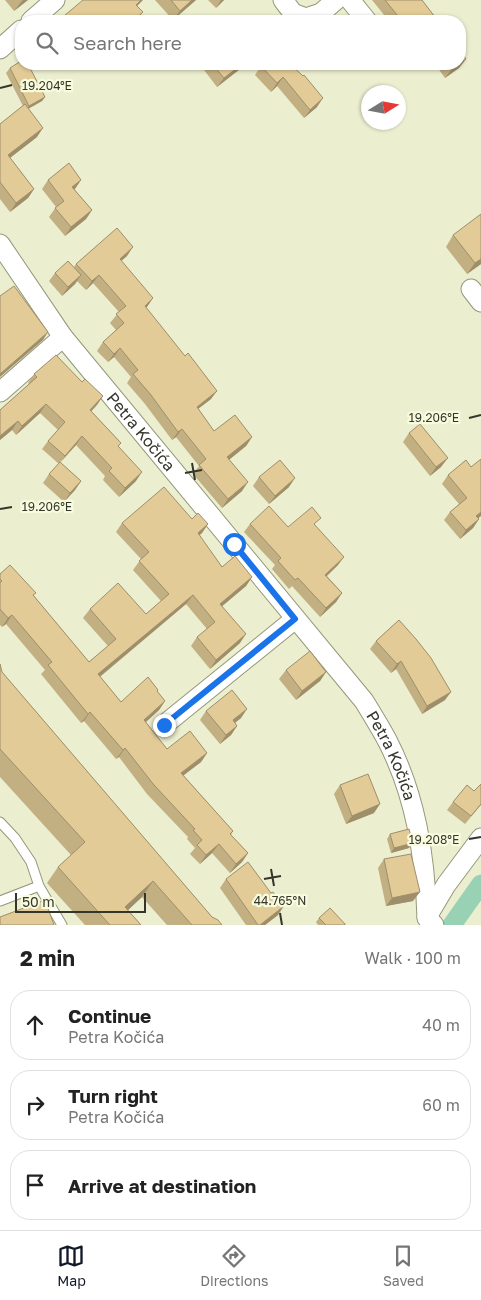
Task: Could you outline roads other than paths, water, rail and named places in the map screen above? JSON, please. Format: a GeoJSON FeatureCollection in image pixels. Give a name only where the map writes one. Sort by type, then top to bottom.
{"type":"FeatureCollection","features":[{"type":"Feature","properties":{"kind":"street"},"geometry":{"type":"LineString","coordinates":[[38,15],[55,0]]}},
{"type":"Feature","properties":{"kind":"street"},"geometry":{"type":"LineString","coordinates":[[283,0],[293,12],[300,15]]}},
{"type":"Feature","properties":{"kind":"street"},"geometry":{"type":"LineString","coordinates":[[315,15],[321,13],[336,0]]}},
{"type":"Feature","properties":{"kind":"street"},"geometry":{"type":"LineString","coordinates":[[350,0],[362,15]]}},
{"type":"Feature","properties":{"kind":"street"},"geometry":{"type":"LineString","coordinates":[[0,49],[15,35]]}},
{"type":"Feature","properties":{"kind":"street","name":"Petra Kočića"},"geometry":{"type":"LineString","coordinates":[[0,244],[63,337],[364,701],[388,741],[406,784],[419,831],[426,880],[427,923]]}},
{"type":"Feature","properties":{"kind":"street"},"geometry":{"type":"LineString","coordinates":[[0,392],[63,337]]}},
{"type":"Feature","properties":{"kind":"street"},"geometry":{"type":"LineString","coordinates":[[164,725],[295,619]]}},
{"type":"Feature","properties":{"kind":"street"},"geometry":{"type":"LineString","coordinates":[[427,923],[446,885],[481,838]]}},
{"type":"Feature","properties":{"kind":"lane"},"geometry":{"type":"LineString","coordinates":[[0,822],[15,838],[31,862],[39,886],[62,925]]}},
{"type":"Feature","properties":{"kind":"lane"},"geometry":{"type":"LineString","coordinates":[[0,901],[39,886]]}},
{"type":"Feature","properties":{"kind":"waterway"},"geometry":{"type":"LineString","coordinates":[[452,925],[481,884]]}}]}
